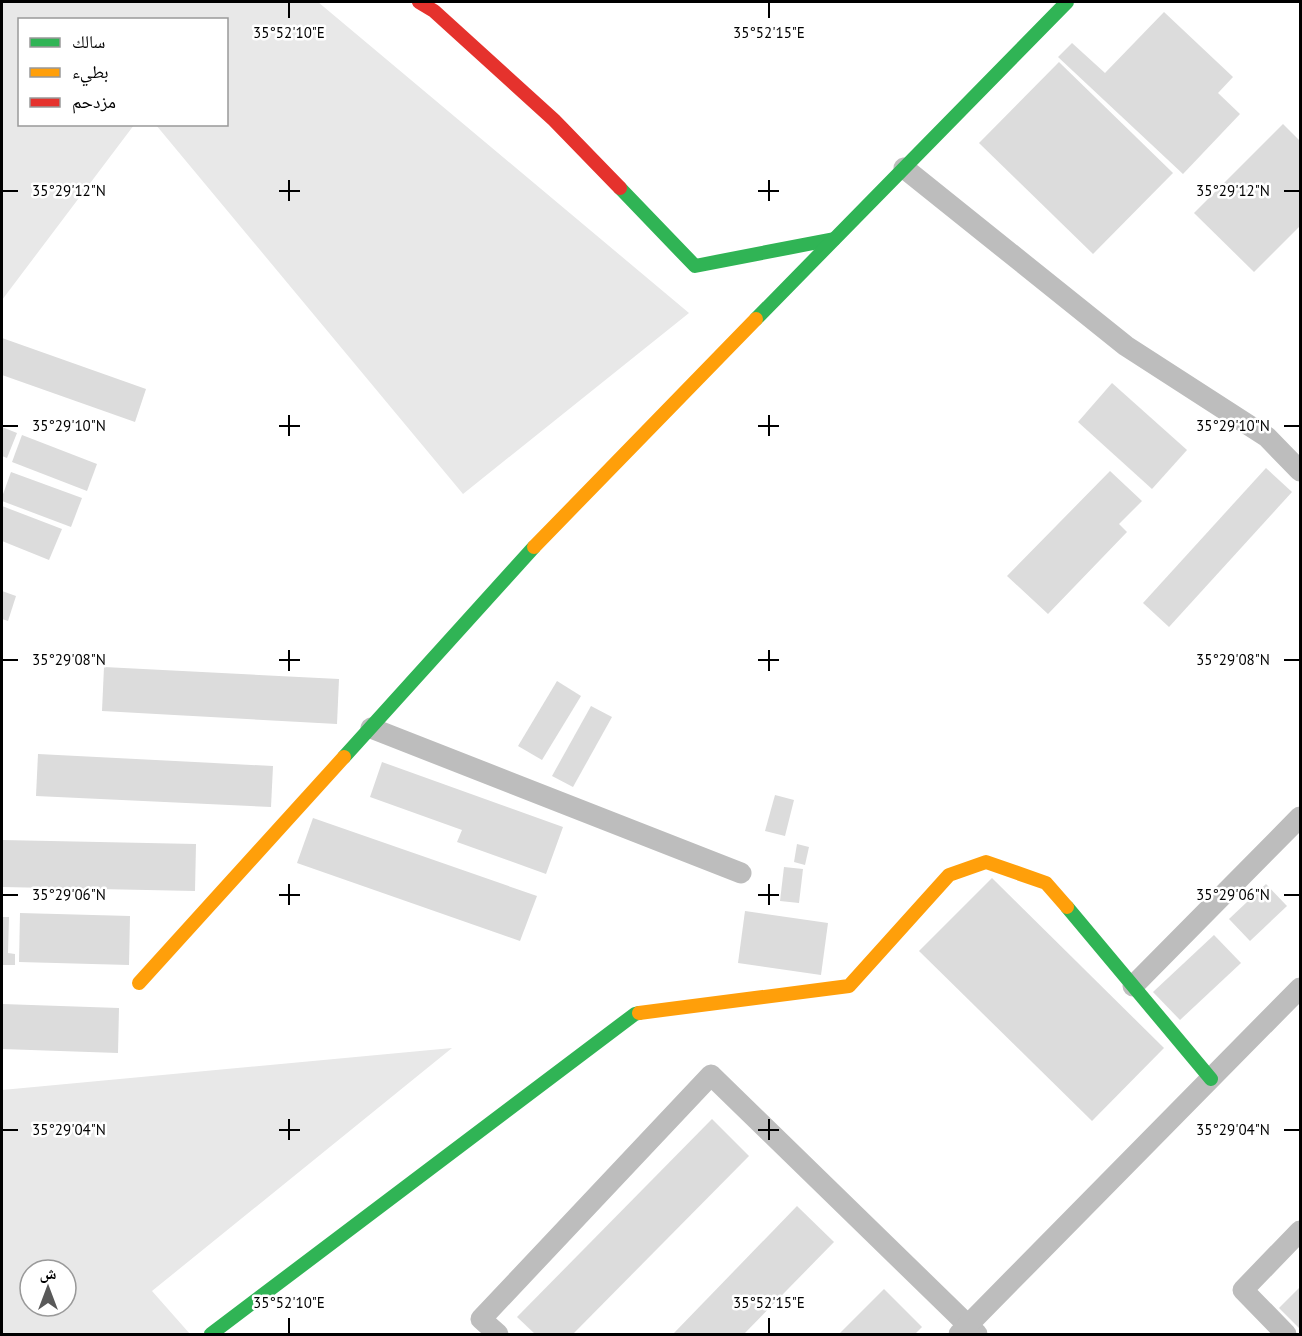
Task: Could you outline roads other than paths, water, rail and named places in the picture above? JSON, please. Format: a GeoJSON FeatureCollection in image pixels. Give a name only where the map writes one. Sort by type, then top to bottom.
{"type":"FeatureCollection","features":[{"type":"Feature","properties":{"kind":"street"},"geometry":{"type":"LineString","coordinates":[[419,2],[434,11],[554,120],[695,266],[834,239]]}},
{"type":"Feature","properties":{"kind":"street"},"geometry":{"type":"LineString","coordinates":[[139,983],[547,533],[1067,2]]}},
{"type":"Feature","properties":{"kind":"street"},"geometry":{"type":"LineString","coordinates":[[904,168],[1126,346],[1267,437],[1300,471]]}},
{"type":"Feature","properties":{"kind":"street"},"geometry":{"type":"LineString","coordinates":[[371,728],[741,873]]}},
{"type":"Feature","properties":{"kind":"street"},"geometry":{"type":"LineString","coordinates":[[1132,986],[1300,817]]}},
{"type":"Feature","properties":{"kind":"street"},"geometry":{"type":"LineString","coordinates":[[219,1333],[635,1014],[849,986],[949,876],[986,862],[1046,883],[1211,1080]]}},
{"type":"Feature","properties":{"kind":"street"},"geometry":{"type":"LineString","coordinates":[[498,1335],[481,1319],[711,1075],[968,1332],[1300,988]]}},
{"type":"Feature","properties":{"kind":"street"},"geometry":{"type":"LineString","coordinates":[[1286,1335],[1243,1290],[1300,1231]]}}]}
